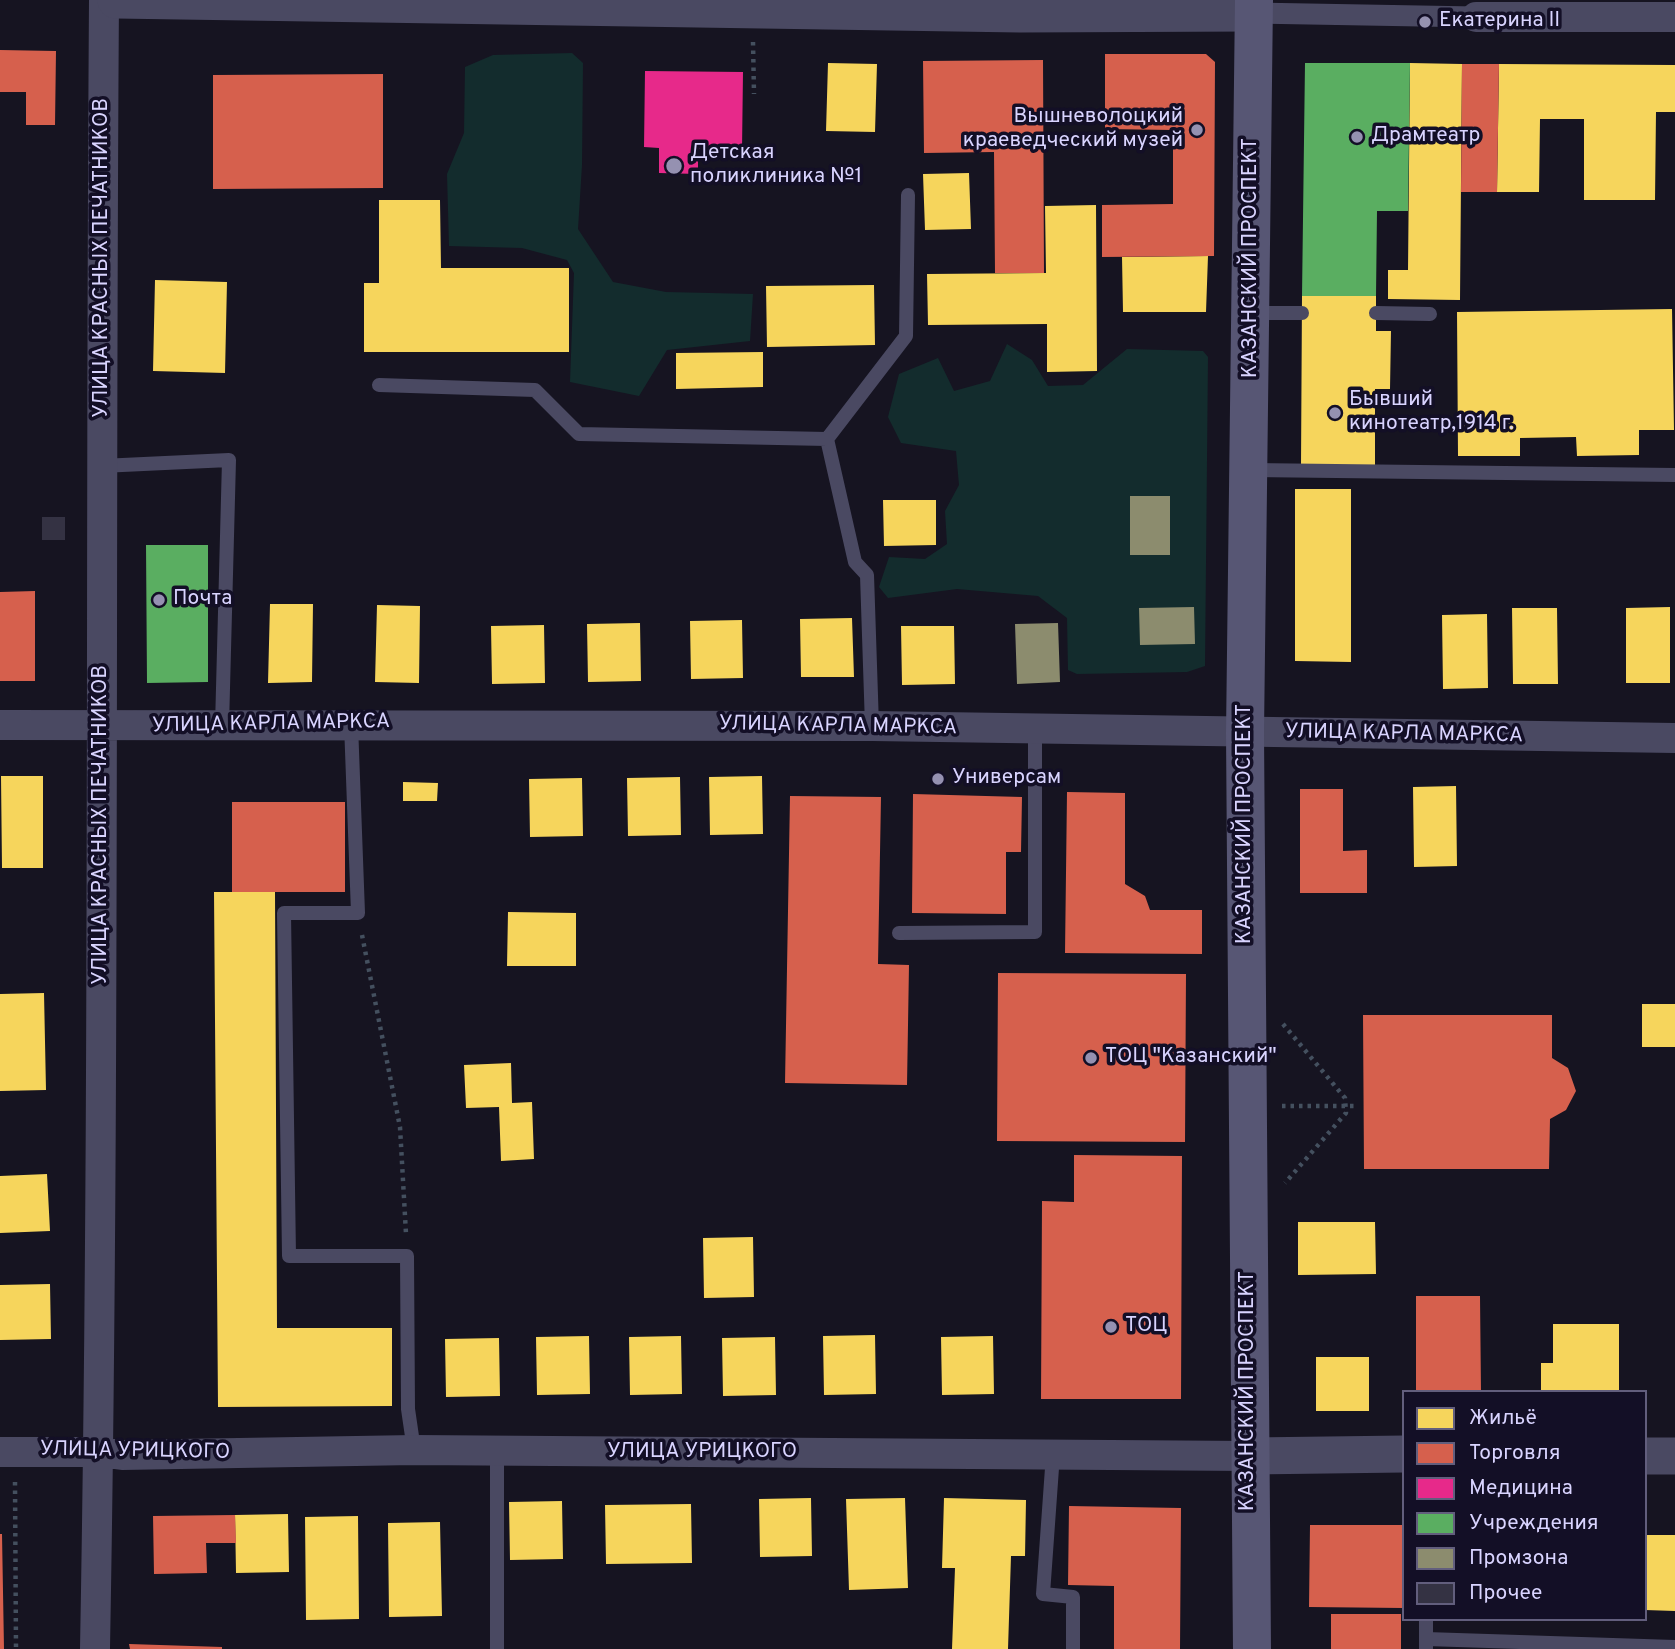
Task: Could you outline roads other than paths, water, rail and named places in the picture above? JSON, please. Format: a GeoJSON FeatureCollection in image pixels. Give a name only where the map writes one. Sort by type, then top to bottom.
{"type":"FeatureCollection","features":[{"type":"Feature","properties":{"kind":"main road","name":"КАЗАНСКИЙ ПРОСПЕКТ"},"geometry":{"type":"LineString","coordinates":[[1252,1649],[1245,733],[1254,7]]}},
{"type":"Feature","properties":{"kind":"street","name":"УЛИЦА КРАСНЫХ ПЕЧАТНИКОВ"},"geometry":{"type":"LineString","coordinates":[[95,1649],[104,727],[101,466],[104,0]]}},
{"type":"Feature","properties":{"kind":"street"},"geometry":{"type":"LineString","coordinates":[[116,0],[1254,7],[1476,17],[1675,17]]}},
{"type":"Feature","properties":{"kind":"street","name":"УЛИЦА КАРЛА МАРКСА"},"geometry":{"type":"LineString","coordinates":[[0,725],[872,726],[1675,738]]}},
{"type":"Feature","properties":{"kind":"street","name":"УЛИЦА УРИЦКОГО"},"geometry":{"type":"LineString","coordinates":[[8,1451],[99,1452],[122,1455],[414,1450],[1250,1456],[1402,1454]]}},
{"type":"Feature","properties":{"kind":"street"},"geometry":{"type":"LineString","coordinates":[[1647,1456],[1675,1456]]}},
{"type":"Feature","properties":{"kind":"lane"},"geometry":{"type":"LineString","coordinates":[[827,439],[906,337],[908,195]]}},
{"type":"Feature","properties":{"kind":"lane"},"geometry":{"type":"LineString","coordinates":[[1252,313],[1302,313]]}},
{"type":"Feature","properties":{"kind":"lane"},"geometry":{"type":"LineString","coordinates":[[1376,313],[1430,314]]}},
{"type":"Feature","properties":{"kind":"lane"},"geometry":{"type":"LineString","coordinates":[[379,385],[535,390],[579,434],[827,439]]}},
{"type":"Feature","properties":{"kind":"lane"},"geometry":{"type":"LineString","coordinates":[[827,439],[855,562],[867,575],[872,726]]}},
{"type":"Feature","properties":{"kind":"lane"},"geometry":{"type":"LineString","coordinates":[[101,466],[229,460],[222,726]]}},
{"type":"Feature","properties":{"kind":"lane"},"geometry":{"type":"LineString","coordinates":[[1249,470],[1675,475]]}},
{"type":"Feature","properties":{"kind":"lane"},"geometry":{"type":"LineString","coordinates":[[351,724],[358,913],[284,913],[289,1256],[407,1256],[408,1409],[414,1450]]}},
{"type":"Feature","properties":{"kind":"lane"},"geometry":{"type":"LineString","coordinates":[[899,933],[1035,932],[1035,730]]}},
{"type":"Feature","properties":{"kind":"lane"},"geometry":{"type":"LineString","coordinates":[[497,1452],[497,1649]]}},
{"type":"Feature","properties":{"kind":"lane"},"geometry":{"type":"LineString","coordinates":[[1053,1454],[1043,1594],[1073,1597],[1073,1649]]}},
{"type":"Feature","properties":{"kind":"lane"},"geometry":{"type":"LineString","coordinates":[[1426,1621],[1426,1644],[1675,1647]]}},
{"type":"Feature","properties":{"kind":"place","name":"Екатерина II"},"geometry":{"type":"Point","coordinates":[1425,22]}},
{"type":"Feature","properties":{"kind":"place","name":"Вышневолоцкий краеведческий музей"},"geometry":{"type":"Point","coordinates":[1197,130]}},
{"type":"Feature","properties":{"kind":"place","name":"Драмтеатр"},"geometry":{"type":"Point","coordinates":[1357,137]}},
{"type":"Feature","properties":{"kind":"place","name":"Детская поликлиника №1"},"geometry":{"type":"Point","coordinates":[674,166]}},
{"type":"Feature","properties":{"kind":"place","name":"Бывший кинотеатр,1914 г."},"geometry":{"type":"Point","coordinates":[1335,413]}},
{"type":"Feature","properties":{"kind":"place","name":"Почта"},"geometry":{"type":"Point","coordinates":[159,600]}},
{"type":"Feature","properties":{"kind":"place","name":"Универсам"},"geometry":{"type":"Point","coordinates":[938,779]}},
{"type":"Feature","properties":{"kind":"place","name":"ТОЦ \"Казанский\""},"geometry":{"type":"Point","coordinates":[1091,1058]}},
{"type":"Feature","properties":{"kind":"place","name":"ТОЦ"},"geometry":{"type":"Point","coordinates":[1111,1327]}}]}
